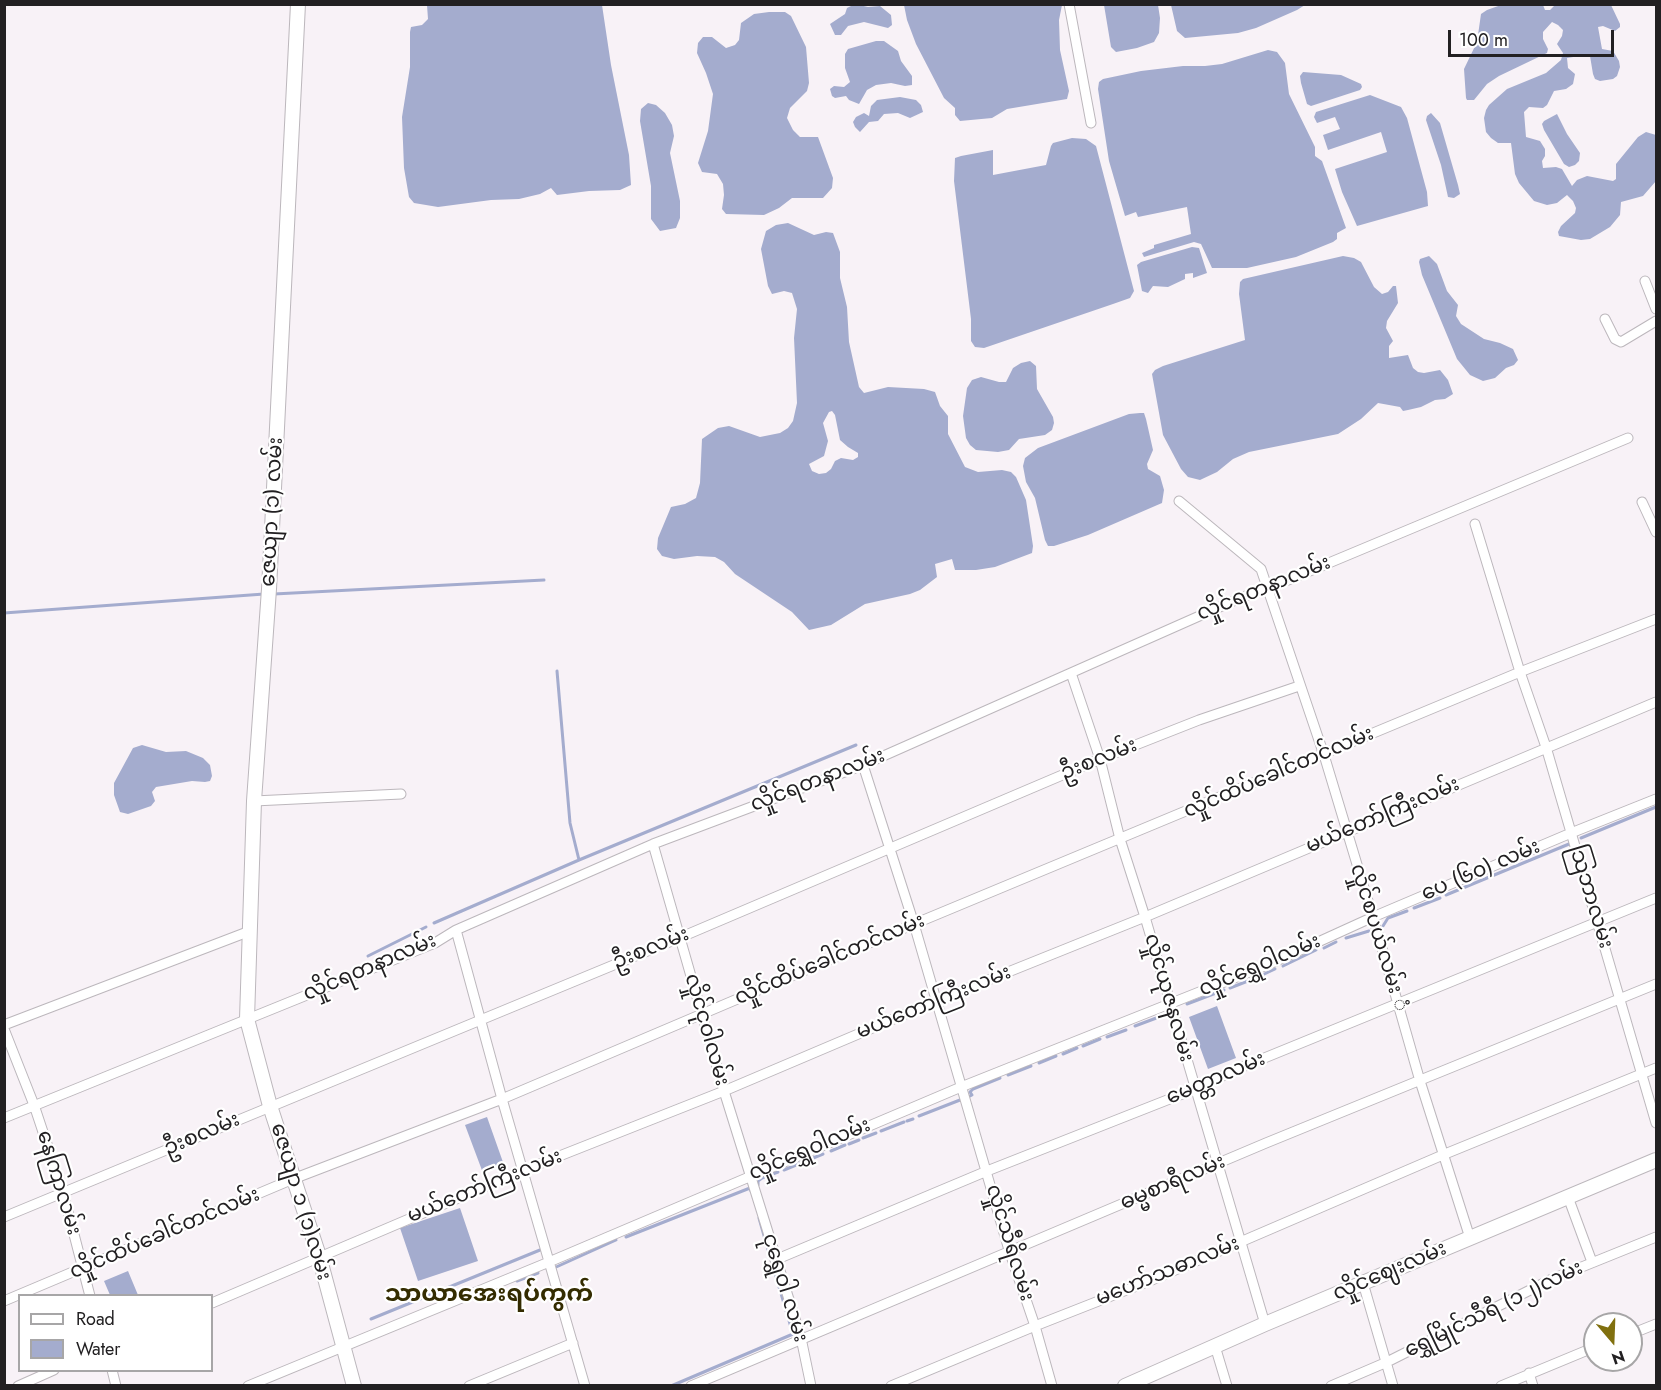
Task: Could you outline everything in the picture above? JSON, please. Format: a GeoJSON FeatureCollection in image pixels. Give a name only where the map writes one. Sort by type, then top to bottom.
{"type":"FeatureCollection","features":[{"type":"Feature","properties":{"kind":"street","name":"ဇေယျာ (၁) လမ်း"},"geometry":{"type":"LineString","coordinates":[[248,1019],[254,801],[269,589],[298,4]]}},
{"type":"Feature","properties":{"kind":"street"},"geometry":{"type":"LineString","coordinates":[[1069,4],[1091,123]]}},
{"type":"Feature","properties":{"kind":"street"},"geometry":{"type":"LineString","coordinates":[[1646,282],[1656,309]]}},
{"type":"Feature","properties":{"kind":"street"},"geometry":{"type":"LineString","coordinates":[[1605,320],[1615,339],[1621,342],[1656,321]]}},
{"type":"Feature","properties":{"kind":"street","name":"လှိုင်ရတနာလမ်း"},"geometry":{"type":"LineString","coordinates":[[4,1118],[435,943],[456,930],[653,844],[863,765],[1240,598],[1269,588],[1628,438]]}},
{"type":"Feature","properties":{"kind":"street","name":"လှိုင်စပယ်လမ်း ံ"},"geometry":{"type":"LineString","coordinates":[[1179,501],[1262,569],[1299,686],[1324,755],[1420,1081],[1470,1238]]}},
{"type":"Feature","properties":{"kind":"street"},"geometry":{"type":"LineString","coordinates":[[1642,502],[1656,532]]}},
{"type":"Feature","properties":{"kind":"street","name":"သြဘာလမ်း"},"geometry":{"type":"LineString","coordinates":[[1475,524],[1520,672],[1546,747],[1656,1123]]}},
{"type":"Feature","properties":{"kind":"street","name":"လှိုင်ထိပ်ခေါင်တင်လမ်း"},"geometry":{"type":"LineString","coordinates":[[21,1294],[293,1179],[502,1100],[914,924],[1520,672],[1656,619]]}},
{"type":"Feature","properties":{"kind":"street","name":"လှိုင်ယုဇနလမ်း"},"geometry":{"type":"LineString","coordinates":[[1071,673],[1100,759],[1120,839],[1265,1324]]}},
{"type":"Feature","properties":{"kind":"street","name":"ဦးစလမ်း"},"geometry":{"type":"LineString","coordinates":[[4,1217],[679,938],[1100,759],[1199,720],[1299,686]]}},
{"type":"Feature","properties":{"kind":"street","name":"မယ်တော်ကြီးလမ်း"},"geometry":{"type":"LineString","coordinates":[[213,1303],[524,1170],[724,1091],[936,1001],[1145,917],[1656,702]]}},
{"type":"Feature","properties":{"kind":"street","name":"လှိုင်သီရိလမ်း"},"geometry":{"type":"LineString","coordinates":[[863,765],[914,924],[1009,1250],[1035,1326],[1052,1386]]}},
{"type":"Feature","properties":{"kind":"street"},"geometry":{"type":"LineString","coordinates":[[254,801],[401,794]]}},
{"type":"Feature","properties":{"kind":"street","name":"ပေ (၆၀) လမ်း"},"geometry":{"type":"LineString","coordinates":[[1373,917],[1656,799]]}},
{"type":"Feature","properties":{"kind":"street","name":"လှိုင်ငုဝါလမ်း"},"geometry":{"type":"LineString","coordinates":[[653,844],[724,1091],[753,1182]]}},
{"type":"Feature","properties":{"kind":"street","name":"မေတ္တာလမ်း"},"geometry":{"type":"LineString","coordinates":[[775,1260],[1656,898]]}},
{"type":"Feature","properties":{"kind":"street","name":"လှိုင်ရွှေဝါလမ်း"},"geometry":{"type":"LineString","coordinates":[[248,1386],[343,1345],[753,1182],[1169,1004],[1272,963],[1373,917]]}},
{"type":"Feature","properties":{"kind":"street"},"geometry":{"type":"LineString","coordinates":[[456,930],[502,1100],[585,1386]]}},
{"type":"Feature","properties":{"kind":"street"},"geometry":{"type":"LineString","coordinates":[[4,1027],[250,931]]}},
{"type":"Feature","properties":{"kind":"street","name":"ဓမ္မစာရီလမ်း"},"geometry":{"type":"LineString","coordinates":[[691,1386],[1009,1250],[1656,984]]}},
{"type":"Feature","properties":{"kind":"street","name":"ဇေယျာ ၁ (၁)လမ်း"},"geometry":{"type":"LineString","coordinates":[[248,1019],[270,1106],[318,1257],[354,1386]]}},
{"type":"Feature","properties":{"kind":"street","name":"နေကြာလမ်း"},"geometry":{"type":"LineString","coordinates":[[4,1027],[34,1105],[63,1192],[89,1294]]}},
{"type":"Feature","properties":{"kind":"street"},"geometry":{"type":"LineString","coordinates":[[1444,1154],[1656,1068]]}},
{"type":"Feature","properties":{"kind":"street","name":"မဟော်သဓာလမ်း"},"geometry":{"type":"LineString","coordinates":[[891,1386],[1152,1280],[1444,1154]]}},
{"type":"Feature","properties":{"kind":"street","name":"လှိုင်ဈေးလမ်း"},"geometry":{"type":"LineString","coordinates":[[1125,1386],[1265,1324],[1656,1161]]}},
{"type":"Feature","properties":{"kind":"street","name":"ငုရွှေဝါ လမ်း"},"geometry":{"type":"LineString","coordinates":[[753,1182],[775,1260],[801,1338],[811,1386]]}},
{"type":"Feature","properties":{"kind":"street"},"geometry":{"type":"LineString","coordinates":[[1568,1197],[1592,1262]]}},
{"type":"Feature","properties":{"kind":"street","name":"ရွှေမြိုင်သီရီ (၁၂)လမ်း"},"geometry":{"type":"LineString","coordinates":[[1332,1386],[1387,1362],[1552,1279],[1656,1237]]}},
{"type":"Feature","properties":{"kind":"street"},"geometry":{"type":"LineString","coordinates":[[1363,1283],[1394,1386]]}},
{"type":"Feature","properties":{"kind":"street","name":"လှိုင်ထိပ်ခေါင်တင်လမ်း"},"geometry":{"type":"LineString","coordinates":[[4,1301],[18,1295]]}},
{"type":"Feature","properties":{"kind":"street"},"geometry":{"type":"LineString","coordinates":[[469,1386],[573,1343]]}},
{"type":"Feature","properties":{"kind":"street"},"geometry":{"type":"LineString","coordinates":[[1215,1346],[1227,1386]]}},
{"type":"Feature","properties":{"kind":"street"},"geometry":{"type":"LineString","coordinates":[[1501,1386],[1583,1352]]}},
{"type":"Feature","properties":{"kind":"street"},"geometry":{"type":"LineString","coordinates":[[18,1386],[52,1372]]}},
{"type":"Feature","properties":{"kind":"street"},"geometry":{"type":"LineString","coordinates":[[1529,1373],[1533,1386]]}},
{"type":"Feature","properties":{"kind":"water"},"geometry":{"type":"Polygon","coordinates":[[[855,4],[868,7],[880,6],[891,15],[892,25],[888,28],[864,22],[848,26],[841,35],[835,35],[830,24],[845,14],[847,8],[855,4]]]}},
{"type":"Feature","properties":{"kind":"water"},"geometry":{"type":"Polygon","coordinates":[[[1171,4],[1305,5],[1256,28],[1238,33],[1185,38],[1177,31],[1171,4]]]}},
{"type":"Feature","properties":{"kind":"water"},"geometry":{"type":"Polygon","coordinates":[[[427,5],[602,5],[629,155],[631,185],[620,190],[557,195],[551,188],[540,194],[519,199],[438,207],[414,203],[409,197],[404,168],[402,117],[410,67],[411,27],[422,25],[428,19],[427,5]]]}},
{"type":"Feature","properties":{"kind":"water"},"geometry":{"type":"Polygon","coordinates":[[[904,5],[1062,5],[1059,20],[1060,50],[1069,91],[1067,99],[1007,109],[992,118],[960,121],[955,115],[955,108],[944,98],[916,44],[904,5]]]}},
{"type":"Feature","properties":{"kind":"water"},"geometry":{"type":"Polygon","coordinates":[[[1104,5],[1158,5],[1159,33],[1154,42],[1116,52],[1111,47],[1104,5]]]}},
{"type":"Feature","properties":{"kind":"water"},"geometry":{"type":"Polygon","coordinates":[[[1501,5],[1543,5],[1545,10],[1550,10],[1555,5],[1611,5],[1620,24],[1615,31],[1603,26],[1598,27],[1602,49],[1613,51],[1619,61],[1617,76],[1600,81],[1595,79],[1593,74],[1590,56],[1567,58],[1568,68],[1575,74],[1573,84],[1566,89],[1554,91],[1543,108],[1529,107],[1524,112],[1526,137],[1540,141],[1545,149],[1543,168],[1562,169],[1572,186],[1577,180],[1587,176],[1613,181],[1616,179],[1616,164],[1638,137],[1646,132],[1656,135],[1656,181],[1643,196],[1621,202],[1620,215],[1610,227],[1590,239],[1581,240],[1559,236],[1561,226],[1575,213],[1576,208],[1573,201],[1567,195],[1557,203],[1547,205],[1534,201],[1519,183],[1515,174],[1511,143],[1498,143],[1491,138],[1486,132],[1484,118],[1489,105],[1507,89],[1546,73],[1561,60],[1563,53],[1557,44],[1563,30],[1552,22],[1543,32],[1547,53],[1499,76],[1487,84],[1474,100],[1466,98],[1464,69],[1477,42],[1481,14],[1501,5]]]}},
{"type":"Feature","properties":{"kind":"water"},"geometry":{"type":"Polygon","coordinates":[[[785,12],[791,16],[806,47],[809,83],[807,91],[790,108],[787,118],[793,130],[800,137],[818,137],[833,178],[832,188],[823,198],[792,198],[779,208],[764,215],[726,214],[722,209],[723,184],[717,174],[702,172],[698,163],[708,131],[713,94],[697,53],[698,43],[703,37],[712,37],[726,48],[735,45],[739,40],[741,23],[754,14],[785,12]]]}},
{"type":"Feature","properties":{"kind":"water"},"geometry":{"type":"Polygon","coordinates":[[[884,41],[898,51],[901,61],[912,76],[912,85],[891,83],[876,85],[867,90],[859,104],[849,100],[846,96],[835,98],[832,96],[830,89],[834,86],[844,87],[850,82],[845,68],[845,54],[848,49],[884,41]]]}},
{"type":"Feature","properties":{"kind":"water"},"geometry":{"type":"Polygon","coordinates":[[[1268,50],[1277,52],[1285,63],[1289,94],[1315,147],[1315,156],[1322,161],[1346,228],[1337,233],[1337,239],[1333,242],[1296,257],[1247,268],[1212,268],[1201,244],[1194,242],[1144,257],[1142,253],[1154,248],[1154,245],[1191,234],[1187,207],[1138,217],[1136,212],[1125,216],[1109,161],[1098,89],[1099,82],[1103,79],[1141,71],[1222,64],[1268,50]]]}},
{"type":"Feature","properties":{"kind":"water"},"geometry":{"type":"Polygon","coordinates":[[[1303,72],[1341,75],[1361,84],[1362,87],[1360,90],[1311,106],[1307,104],[1301,83],[1300,76],[1303,72]]]}},
{"type":"Feature","properties":{"kind":"water"},"geometry":{"type":"Polygon","coordinates":[[[1370,95],[1401,107],[1407,118],[1427,192],[1428,206],[1357,226],[1335,169],[1387,152],[1381,132],[1328,150],[1323,135],[1340,129],[1335,117],[1317,123],[1314,117],[1316,112],[1370,95]]]}},
{"type":"Feature","properties":{"kind":"water"},"geometry":{"type":"Polygon","coordinates":[[[900,97],[916,100],[923,112],[910,118],[898,113],[884,114],[878,121],[869,122],[860,132],[855,127],[853,122],[856,117],[864,113],[869,116],[871,106],[877,100],[900,97]]]}},
{"type":"Feature","properties":{"kind":"water"},"geometry":{"type":"Polygon","coordinates":[[[648,103],[656,105],[665,113],[672,125],[674,136],[670,153],[680,201],[680,218],[676,228],[660,231],[651,219],[651,186],[640,121],[641,109],[648,103]]]}},
{"type":"Feature","properties":{"kind":"water"},"geometry":{"type":"Polygon","coordinates":[[[1431,113],[1440,123],[1458,185],[1460,194],[1454,198],[1448,197],[1441,165],[1426,120],[1431,113]]]}},
{"type":"Feature","properties":{"kind":"water"},"geometry":{"type":"Polygon","coordinates":[[[1557,114],[1580,153],[1579,161],[1569,167],[1564,164],[1542,124],[1557,114]]]}},
{"type":"Feature","properties":{"kind":"water"},"geometry":{"type":"Polygon","coordinates":[[[1072,138],[1086,139],[1096,146],[1134,291],[1130,298],[1113,304],[984,348],[975,347],[971,341],[971,319],[954,181],[955,158],[993,150],[993,175],[1046,165],[1053,143],[1072,138]]]}},
{"type":"Feature","properties":{"kind":"water"},"geometry":{"type":"Polygon","coordinates":[[[788,223],[814,235],[833,233],[840,252],[840,278],[847,307],[849,342],[859,387],[864,393],[888,387],[924,389],[935,392],[940,406],[948,416],[948,434],[965,467],[978,472],[1002,470],[1011,472],[1016,477],[1026,500],[1032,553],[995,567],[976,570],[955,570],[952,559],[935,564],[937,577],[920,590],[865,604],[831,625],[809,630],[792,612],[735,574],[724,562],[715,557],[697,556],[674,559],[662,556],[657,549],[658,538],[671,507],[685,504],[696,498],[700,483],[702,439],[718,428],[729,426],[760,437],[780,433],[793,421],[797,403],[794,338],[797,309],[792,293],[784,291],[772,294],[768,286],[761,249],[766,231],[776,225],[788,223]],[[832,411],[829,412],[823,423],[828,441],[824,456],[809,464],[812,471],[819,474],[826,473],[835,461],[841,458],[853,460],[858,457],[858,453],[840,440],[835,415],[832,411]]]}},
{"type":"Feature","properties":{"kind":"water"},"geometry":{"type":"Polygon","coordinates":[[[1192,247],[1199,248],[1207,273],[1193,278],[1193,273],[1185,274],[1185,279],[1168,287],[1153,286],[1148,293],[1142,291],[1137,265],[1192,247]]]}},
{"type":"Feature","properties":{"kind":"water"},"geometry":{"type":"Polygon","coordinates":[[[1343,256],[1361,262],[1374,287],[1382,294],[1396,286],[1398,303],[1387,321],[1386,328],[1393,341],[1389,346],[1389,358],[1408,355],[1413,368],[1418,372],[1440,370],[1448,380],[1453,394],[1445,399],[1403,411],[1400,407],[1378,403],[1361,419],[1338,434],[1249,452],[1233,459],[1217,472],[1200,480],[1188,477],[1181,469],[1163,435],[1152,374],[1163,366],[1245,340],[1239,294],[1240,282],[1243,279],[1343,256]]]}},
{"type":"Feature","properties":{"kind":"water"},"geometry":{"type":"Polygon","coordinates":[[[1429,256],[1437,264],[1447,291],[1458,305],[1456,316],[1461,324],[1484,339],[1513,349],[1518,360],[1495,378],[1483,381],[1470,375],[1457,359],[1422,275],[1420,259],[1429,256]]]}},
{"type":"Feature","properties":{"kind":"water"},"geometry":{"type":"Polygon","coordinates":[[[1030,361],[1036,366],[1037,389],[1053,417],[1052,430],[1045,435],[1019,439],[1009,450],[998,452],[976,450],[966,438],[963,416],[967,388],[972,380],[981,377],[1006,382],[1013,368],[1030,361]]]}},
{"type":"Feature","properties":{"kind":"water"},"geometry":{"type":"Polygon","coordinates":[[[1144,413],[1153,450],[1147,464],[1148,469],[1160,476],[1164,490],[1162,503],[1088,535],[1048,546],[1035,498],[1026,482],[1023,466],[1025,458],[1038,448],[1129,414],[1144,413]]]}},
{"type":"Feature","properties":{"kind":"water"},"geometry":{"type":"Polygon","coordinates":[[[142,745],[166,752],[186,751],[203,758],[210,765],[212,776],[210,781],[192,781],[156,787],[152,792],[155,801],[151,806],[128,814],[120,812],[114,795],[114,783],[133,748],[142,745]]]}},
{"type":"Feature","properties":{"kind":"water"},"geometry":{"type":"Polygon","coordinates":[[[1217,1006],[1236,1058],[1208,1069],[1189,1017],[1217,1006]]]}},
{"type":"Feature","properties":{"kind":"water"},"geometry":{"type":"Polygon","coordinates":[[[487,1117],[504,1165],[483,1173],[465,1125],[487,1117]]]}},
{"type":"Feature","properties":{"kind":"water"},"geometry":{"type":"Polygon","coordinates":[[[460,1208],[478,1261],[418,1281],[400,1228],[460,1208]]]}},
{"type":"Feature","properties":{"kind":"water"},"geometry":{"type":"Polygon","coordinates":[[[128,1271],[138,1294],[110,1294],[104,1281],[128,1271]]]}},
{"type":"Feature","properties":{"kind":"waterway"},"geometry":{"type":"LineString","coordinates":[[274,594],[544,580]]}},
{"type":"Feature","properties":{"kind":"waterway"},"geometry":{"type":"LineString","coordinates":[[4,613],[264,594]]}},
{"type":"Feature","properties":{"kind":"waterway"},"geometry":{"type":"LineString","coordinates":[[557,671],[570,823],[579,860]]}},
{"type":"Feature","properties":{"kind":"waterway"},"geometry":{"type":"LineString","coordinates":[[434,923],[856,745]]}},
{"type":"Feature","properties":{"kind":"waterway"},"geometry":{"type":"LineString","coordinates":[[1581,838],[1656,807]]}},
{"type":"Feature","properties":{"kind":"waterway"},"geometry":{"type":"LineString","coordinates":[[1446,895],[1569,844]]}},
{"type":"Feature","properties":{"kind":"waterway"},"geometry":{"type":"LineString","coordinates":[[1414,908],[1440,898]]}},
{"type":"Feature","properties":{"kind":"waterway"},"geometry":{"type":"LineString","coordinates":[[1383,926],[1388,918],[1407,911]]}},
{"type":"Feature","properties":{"kind":"waterway"},"geometry":{"type":"LineString","coordinates":[[368,956],[426,927]]}},
{"type":"Feature","properties":{"kind":"waterway"},"geometry":{"type":"LineString","coordinates":[[1346,938],[1369,931]]}},
{"type":"Feature","properties":{"kind":"waterway"},"geometry":{"type":"LineString","coordinates":[[1324,948],[1336,942]]}},
{"type":"Feature","properties":{"kind":"waterway"},"geometry":{"type":"LineString","coordinates":[[1283,966],[1316,950]]}},
{"type":"Feature","properties":{"kind":"waterway"},"geometry":{"type":"LineString","coordinates":[[1260,976],[1275,969]]}},
{"type":"Feature","properties":{"kind":"waterway"},"geometry":{"type":"LineString","coordinates":[[1230,988],[1253,979]]}},
{"type":"Feature","properties":{"kind":"waterway"},"geometry":{"type":"LineString","coordinates":[[1187,1004],[1224,990]]}},
{"type":"Feature","properties":{"kind":"waterway"},"geometry":{"type":"LineString","coordinates":[[1135,1026],[1167,1014]]}},
{"type":"Feature","properties":{"kind":"waterway"},"geometry":{"type":"LineString","coordinates":[[1107,1037],[1126,1030]]}},
{"type":"Feature","properties":{"kind":"waterway"},"geometry":{"type":"LineString","coordinates":[[1083,1046],[1100,1039]]}},
{"type":"Feature","properties":{"kind":"waterway"},"geometry":{"type":"LineString","coordinates":[[1063,1054],[1077,1048]]}},
{"type":"Feature","properties":{"kind":"waterway"},"geometry":{"type":"LineString","coordinates":[[1039,1063],[1056,1056]]}},
{"type":"Feature","properties":{"kind":"waterway"},"geometry":{"type":"LineString","coordinates":[[1008,1075],[1031,1066]]}},
{"type":"Feature","properties":{"kind":"waterway"},"geometry":{"type":"LineString","coordinates":[[970,1096],[973,1089],[1000,1078]]}},
{"type":"Feature","properties":{"kind":"waterway"},"geometry":{"type":"LineString","coordinates":[[919,1116],[960,1100]]}},
{"type":"Feature","properties":{"kind":"waterway"},"geometry":{"type":"LineString","coordinates":[[907,1121],[913,1119]]}},
{"type":"Feature","properties":{"kind":"waterway"},"geometry":{"type":"LineString","coordinates":[[881,1131],[904,1122]]}},
{"type":"Feature","properties":{"kind":"waterway"},"geometry":{"type":"LineString","coordinates":[[863,1138],[876,1133]]}},
{"type":"Feature","properties":{"kind":"waterway"},"geometry":{"type":"LineString","coordinates":[[849,1144],[859,1140]]}},
{"type":"Feature","properties":{"kind":"waterway"},"geometry":{"type":"LineString","coordinates":[[831,1151],[845,1145]]}},
{"type":"Feature","properties":{"kind":"waterway"},"geometry":{"type":"LineString","coordinates":[[784,1170],[823,1154]]}},
{"type":"Feature","properties":{"kind":"waterway"},"geometry":{"type":"LineString","coordinates":[[758,1185],[758,1181],[762,1178],[778,1172]]}},
{"type":"Feature","properties":{"kind":"waterway"},"geometry":{"type":"LineString","coordinates":[[626,1237],[750,1188],[751,1191]]}},
{"type":"Feature","properties":{"kind":"waterway"},"geometry":{"type":"LineString","coordinates":[[759,1218],[769,1253]]}},
{"type":"Feature","properties":{"kind":"waterway"},"geometry":{"type":"LineString","coordinates":[[554,1268],[616,1240]]}},
{"type":"Feature","properties":{"kind":"waterway"},"geometry":{"type":"LineString","coordinates":[[371,1319],[540,1250]]}},
{"type":"Feature","properties":{"kind":"waterway"},"geometry":{"type":"LineString","coordinates":[[671,1386],[793,1334],[772,1263]]}},
{"type":"Feature","properties":{"kind":"waterway"},"geometry":{"type":"LineString","coordinates":[[517,1281],[538,1273]]}},
{"type":"Feature","properties":{"kind":"district","name":"သာယာအေးရပ်ကွက်"},"geometry":{"type":"Point","coordinates":[489,1295]}}]}
